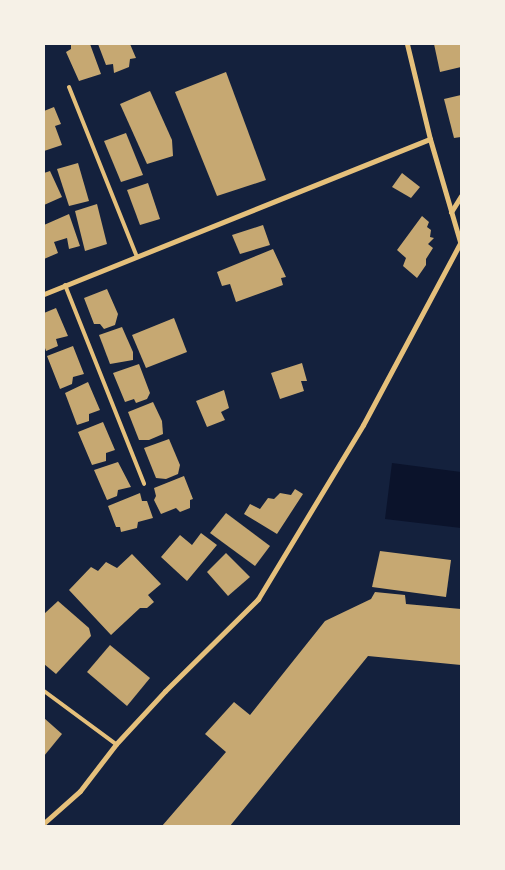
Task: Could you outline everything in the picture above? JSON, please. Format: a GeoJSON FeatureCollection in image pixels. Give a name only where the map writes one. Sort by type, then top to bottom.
{"type":"FeatureCollection","features":[{"type":"Feature","properties":{"kind":"street"},"geometry":{"type":"LineString","coordinates":[[44,824],[80,791],[116,744],[258,599],[363,425],[461,244],[430,139],[407,44]]}},
{"type":"Feature","properties":{"kind":"street"},"geometry":{"type":"LineString","coordinates":[[44,294],[430,139]]}},
{"type":"Feature","properties":{"kind":"street"},"geometry":{"type":"LineString","coordinates":[[452,212],[461,196]]}},
{"type":"Feature","properties":{"kind":"lane"},"geometry":{"type":"LineString","coordinates":[[70,87],[137,257]]}},
{"type":"Feature","properties":{"kind":"lane"},"geometry":{"type":"LineString","coordinates":[[66,285],[144,484]]}},
{"type":"Feature","properties":{"kind":"lane"},"geometry":{"type":"LineString","coordinates":[[44,691],[116,744]]}},
{"type":"Feature","properties":{"kind":"water"},"geometry":{"type":"Polygon","coordinates":[[[392,463],[461,472],[461,528],[385,519],[392,463]]]}},
{"type":"Feature","properties":{"kind":"building"},"geometry":{"type":"Polygon","coordinates":[[[71,44],[90,44],[101,74],[79,81],[66,52],[71,49],[71,44]]]}},
{"type":"Feature","properties":{"kind":"building"},"geometry":{"type":"Polygon","coordinates":[[[98,44],[130,44],[136,58],[130,59],[129,67],[114,73],[113,64],[106,65],[98,44]]]}},
{"type":"Feature","properties":{"kind":"building"},"geometry":{"type":"Polygon","coordinates":[[[434,44],[461,44],[461,67],[440,72],[434,44]]]}},
{"type":"Feature","properties":{"kind":"building"},"geometry":{"type":"Polygon","coordinates":[[[226,72],[266,180],[217,196],[175,92],[226,72]]]}},
{"type":"Feature","properties":{"kind":"building"},"geometry":{"type":"Polygon","coordinates":[[[150,91],[172,140],[173,156],[147,164],[120,104],[150,91]]]}},
{"type":"Feature","properties":{"kind":"building"},"geometry":{"type":"Polygon","coordinates":[[[461,95],[461,137],[454,138],[444,99],[461,95]]]}},
{"type":"Feature","properties":{"kind":"building"},"geometry":{"type":"Polygon","coordinates":[[[54,107],[61,124],[55,126],[62,145],[44,151],[44,111],[54,107]]]}},
{"type":"Feature","properties":{"kind":"building"},"geometry":{"type":"Polygon","coordinates":[[[126,133],[143,175],[121,182],[104,141],[126,133]]]}},
{"type":"Feature","properties":{"kind":"building"},"geometry":{"type":"Polygon","coordinates":[[[78,163],[89,201],[69,206],[57,169],[78,163]]]}},
{"type":"Feature","properties":{"kind":"building"},"geometry":{"type":"Polygon","coordinates":[[[50,171],[62,197],[44,205],[44,173],[50,171]]]}},
{"type":"Feature","properties":{"kind":"building"},"geometry":{"type":"Polygon","coordinates":[[[402,173],[420,187],[411,198],[392,187],[402,173]]]}},
{"type":"Feature","properties":{"kind":"building"},"geometry":{"type":"Polygon","coordinates":[[[148,183],[160,219],[140,225],[127,190],[148,183]]]}},
{"type":"Feature","properties":{"kind":"building"},"geometry":{"type":"Polygon","coordinates":[[[97,204],[107,244],[85,251],[75,211],[97,204]]]}},
{"type":"Feature","properties":{"kind":"building"},"geometry":{"type":"Polygon","coordinates":[[[69,214],[80,246],[69,249],[67,238],[54,242],[58,253],[44,259],[44,225],[69,214]]]}},
{"type":"Feature","properties":{"kind":"building"},"geometry":{"type":"Polygon","coordinates":[[[422,216],[429,222],[427,227],[431,230],[430,237],[434,238],[428,244],[433,248],[426,259],[426,265],[417,278],[403,266],[406,258],[397,250],[422,216]]]}},
{"type":"Feature","properties":{"kind":"building"},"geometry":{"type":"Polygon","coordinates":[[[263,225],[270,245],[240,254],[232,235],[263,225]]]}},
{"type":"Feature","properties":{"kind":"building"},"geometry":{"type":"Polygon","coordinates":[[[273,249],[286,277],[281,278],[283,285],[236,302],[230,284],[222,286],[217,272],[273,249]]]}},
{"type":"Feature","properties":{"kind":"building"},"geometry":{"type":"Polygon","coordinates":[[[107,289],[118,314],[115,325],[104,329],[100,324],[94,324],[84,298],[107,289]]]}},
{"type":"Feature","properties":{"kind":"building"},"geometry":{"type":"Polygon","coordinates":[[[56,308],[68,336],[56,339],[58,346],[46,351],[44,345],[44,313],[56,308]]]}},
{"type":"Feature","properties":{"kind":"building"},"geometry":{"type":"Polygon","coordinates":[[[174,318],[187,352],[146,368],[132,335],[174,318]]]}},
{"type":"Feature","properties":{"kind":"building"},"geometry":{"type":"Polygon","coordinates":[[[122,327],[133,352],[133,360],[110,364],[99,335],[122,327]]]}},
{"type":"Feature","properties":{"kind":"building"},"geometry":{"type":"Polygon","coordinates":[[[73,346],[84,374],[73,377],[72,384],[60,389],[47,356],[73,346]]]}},
{"type":"Feature","properties":{"kind":"building"},"geometry":{"type":"Polygon","coordinates":[[[302,363],[307,381],[301,381],[304,391],[280,399],[271,373],[302,363]]]}},
{"type":"Feature","properties":{"kind":"building"},"geometry":{"type":"Polygon","coordinates":[[[139,364],[150,393],[147,399],[136,403],[134,399],[125,402],[113,373],[139,364]]]}},
{"type":"Feature","properties":{"kind":"building"},"geometry":{"type":"Polygon","coordinates":[[[88,382],[100,410],[89,414],[89,421],[77,425],[65,393],[88,382]]]}},
{"type":"Feature","properties":{"kind":"building"},"geometry":{"type":"Polygon","coordinates":[[[224,390],[229,408],[221,412],[225,420],[207,427],[196,401],[224,390]]]}},
{"type":"Feature","properties":{"kind":"building"},"geometry":{"type":"Polygon","coordinates":[[[153,402],[162,421],[163,434],[149,440],[139,440],[128,412],[153,402]]]}},
{"type":"Feature","properties":{"kind":"building"},"geometry":{"type":"Polygon","coordinates":[[[103,422],[115,450],[106,453],[106,461],[92,465],[78,432],[103,422]]]}},
{"type":"Feature","properties":{"kind":"building"},"geometry":{"type":"Polygon","coordinates":[[[169,439],[180,465],[178,474],[166,479],[156,478],[144,448],[169,439]]]}},
{"type":"Feature","properties":{"kind":"building"},"geometry":{"type":"Polygon","coordinates":[[[118,462],[131,487],[118,490],[117,496],[107,500],[94,470],[118,462]]]}},
{"type":"Feature","properties":{"kind":"building"},"geometry":{"type":"Polygon","coordinates":[[[184,476],[193,499],[190,500],[190,508],[180,512],[176,508],[161,514],[154,500],[156,496],[154,488],[184,476]]]}},
{"type":"Feature","properties":{"kind":"building"},"geometry":{"type":"Polygon","coordinates":[[[295,489],[303,494],[277,534],[244,514],[250,504],[260,509],[268,498],[274,499],[280,493],[291,495],[295,489]]]}},
{"type":"Feature","properties":{"kind":"building"},"geometry":{"type":"Polygon","coordinates":[[[140,493],[142,501],[147,501],[153,518],[138,522],[137,528],[121,532],[120,527],[116,527],[108,506],[140,493]]]}},
{"type":"Feature","properties":{"kind":"building"},"geometry":{"type":"Polygon","coordinates":[[[226,513],[270,546],[255,566],[210,533],[226,513]]]}},
{"type":"Feature","properties":{"kind":"building"},"geometry":{"type":"Polygon","coordinates":[[[201,533],[217,545],[187,581],[161,557],[180,535],[192,545],[201,533]]]}},
{"type":"Feature","properties":{"kind":"building"},"geometry":{"type":"Polygon","coordinates":[[[380,551],[451,560],[446,597],[372,587],[380,551]]]}},
{"type":"Feature","properties":{"kind":"building"},"geometry":{"type":"Polygon","coordinates":[[[226,553],[250,577],[228,596],[207,572],[226,553]]]}},
{"type":"Feature","properties":{"kind":"building"},"geometry":{"type":"Polygon","coordinates":[[[132,554],[161,584],[148,595],[154,602],[147,608],[140,608],[111,635],[69,590],[91,567],[98,571],[106,562],[117,568],[132,554]]]}},
{"type":"Feature","properties":{"kind":"building"},"geometry":{"type":"Polygon","coordinates":[[[375,592],[405,595],[406,604],[461,609],[461,665],[368,656],[230,826],[162,826],[226,752],[205,734],[234,702],[250,715],[325,621],[371,599],[375,592]]]}},
{"type":"Feature","properties":{"kind":"building"},"geometry":{"type":"Polygon","coordinates":[[[58,601],[89,628],[91,636],[56,674],[44,664],[44,614],[58,601]]]}},
{"type":"Feature","properties":{"kind":"building"},"geometry":{"type":"Polygon","coordinates":[[[110,645],[150,678],[127,706],[87,672],[110,645]]]}},
{"type":"Feature","properties":{"kind":"building"},"geometry":{"type":"Polygon","coordinates":[[[44,718],[62,734],[44,756],[44,718]]]}}]}
